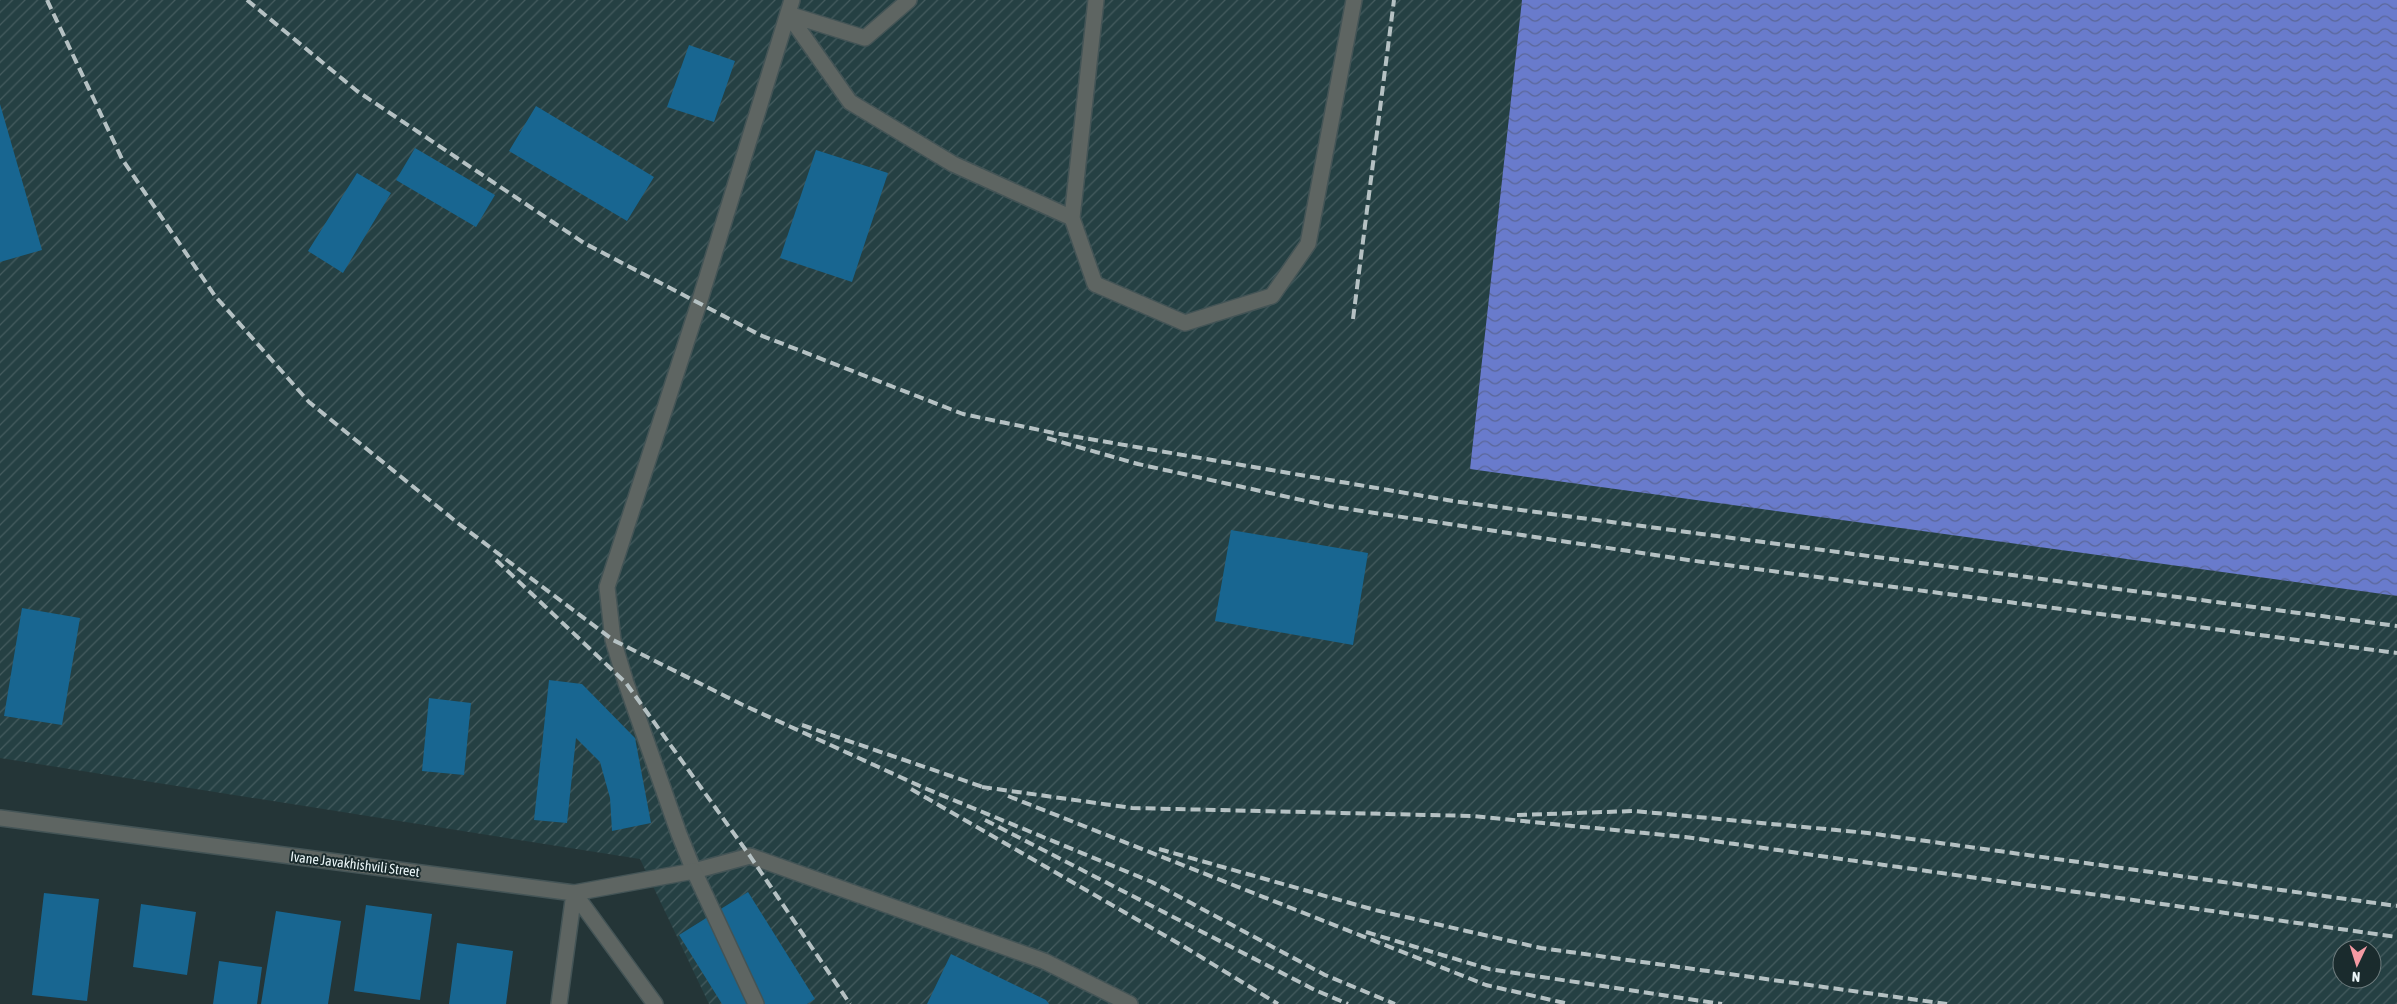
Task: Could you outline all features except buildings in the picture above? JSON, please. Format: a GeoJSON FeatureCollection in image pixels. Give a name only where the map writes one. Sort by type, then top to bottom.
{"type":"FeatureCollection","features":[{"type":"Feature","properties":{"kind":"street"},"geometry":{"type":"LineString","coordinates":[[790,7],[865,38],[909,0]]}},
{"type":"Feature","properties":{"kind":"street"},"geometry":{"type":"LineString","coordinates":[[1096,0],[1072,218],[1095,284],[1185,323],[1272,296],[1308,244],[1354,0]]}},
{"type":"Feature","properties":{"kind":"street"},"geometry":{"type":"LineString","coordinates":[[790,7],[850,102],[954,164],[1072,218]]}},
{"type":"Feature","properties":{"kind":"street"},"geometry":{"type":"LineString","coordinates":[[756,1004],[694,871],[626,683],[613,640],[607,587],[700,303],[790,7]]}},
{"type":"Feature","properties":{"kind":"street","name":"Ivane Javakhishvili Street"},"geometry":{"type":"LineString","coordinates":[[0,818],[574,893],[694,871],[750,856],[1044,961],[1130,1004]]}},
{"type":"Feature","properties":{"kind":"street"},"geometry":{"type":"LineString","coordinates":[[559,1004],[574,893]]}},
{"type":"Feature","properties":{"kind":"street"},"geometry":{"type":"LineString","coordinates":[[574,893],[655,1004]]}},
{"type":"Feature","properties":{"kind":"shaded area"},"geometry":{"type":"Polygon","coordinates":[[[0,0],[1522,0],[1470,468],[2397,596],[2397,1004],[709,1004],[640,859],[0,758],[0,0]]]}},
{"type":"Feature","properties":{"kind":"water"},"geometry":{"type":"Polygon","coordinates":[[[1522,0],[2397,0],[2397,596],[1470,469],[1522,0]]]}},
{"type":"Feature","properties":{"kind":"railway"},"geometry":{"type":"LineString","coordinates":[[47,0],[122,159],[215,296],[309,402],[459,524],[613,640],[743,705],[922,787],[1152,882],[1325,975],[1395,1004]]}},
{"type":"Feature","properties":{"kind":"railway"},"geometry":{"type":"LineString","coordinates":[[247,0],[357,91],[584,243],[760,335],[963,414],[1054,433],[1453,501],[2397,626]]}},
{"type":"Feature","properties":{"kind":"railway"},"geometry":{"type":"LineString","coordinates":[[1353,319],[1394,0]]}},
{"type":"Feature","properties":{"kind":"railway"},"geometry":{"type":"LineString","coordinates":[[1047,438],[1138,464],[1329,506],[1688,560],[2397,653]]}},
{"type":"Feature","properties":{"kind":"railway"},"geometry":{"type":"LineString","coordinates":[[496,560],[626,683],[750,856],[850,1004]]}},
{"type":"Feature","properties":{"kind":"railway"},"geometry":{"type":"LineString","coordinates":[[802,725],[989,789]]}},
{"type":"Feature","properties":{"kind":"railway"},"geometry":{"type":"LineString","coordinates":[[982,787],[1132,808],[1472,816],[1685,837],[2397,937]]}},
{"type":"Feature","properties":{"kind":"railway"},"geometry":{"type":"LineString","coordinates":[[911,789],[1183,946],[1278,1004]]}},
{"type":"Feature","properties":{"kind":"railway"},"geometry":{"type":"LineString","coordinates":[[1008,796],[1486,985],[1569,1004]]}},
{"type":"Feature","properties":{"kind":"railway"},"geometry":{"type":"LineString","coordinates":[[1517,815],[1634,811],[1868,833],[2397,906]]}},
{"type":"Feature","properties":{"kind":"railway"},"geometry":{"type":"LineString","coordinates":[[985,820],[1315,990],[1348,1004]]}},
{"type":"Feature","properties":{"kind":"railway"},"geometry":{"type":"LineString","coordinates":[[1159,849],[1375,910],[1541,948],[1947,1004]]}},
{"type":"Feature","properties":{"kind":"railway"},"geometry":{"type":"LineString","coordinates":[[1366,932],[1489,969],[1722,1004]]}}]}
